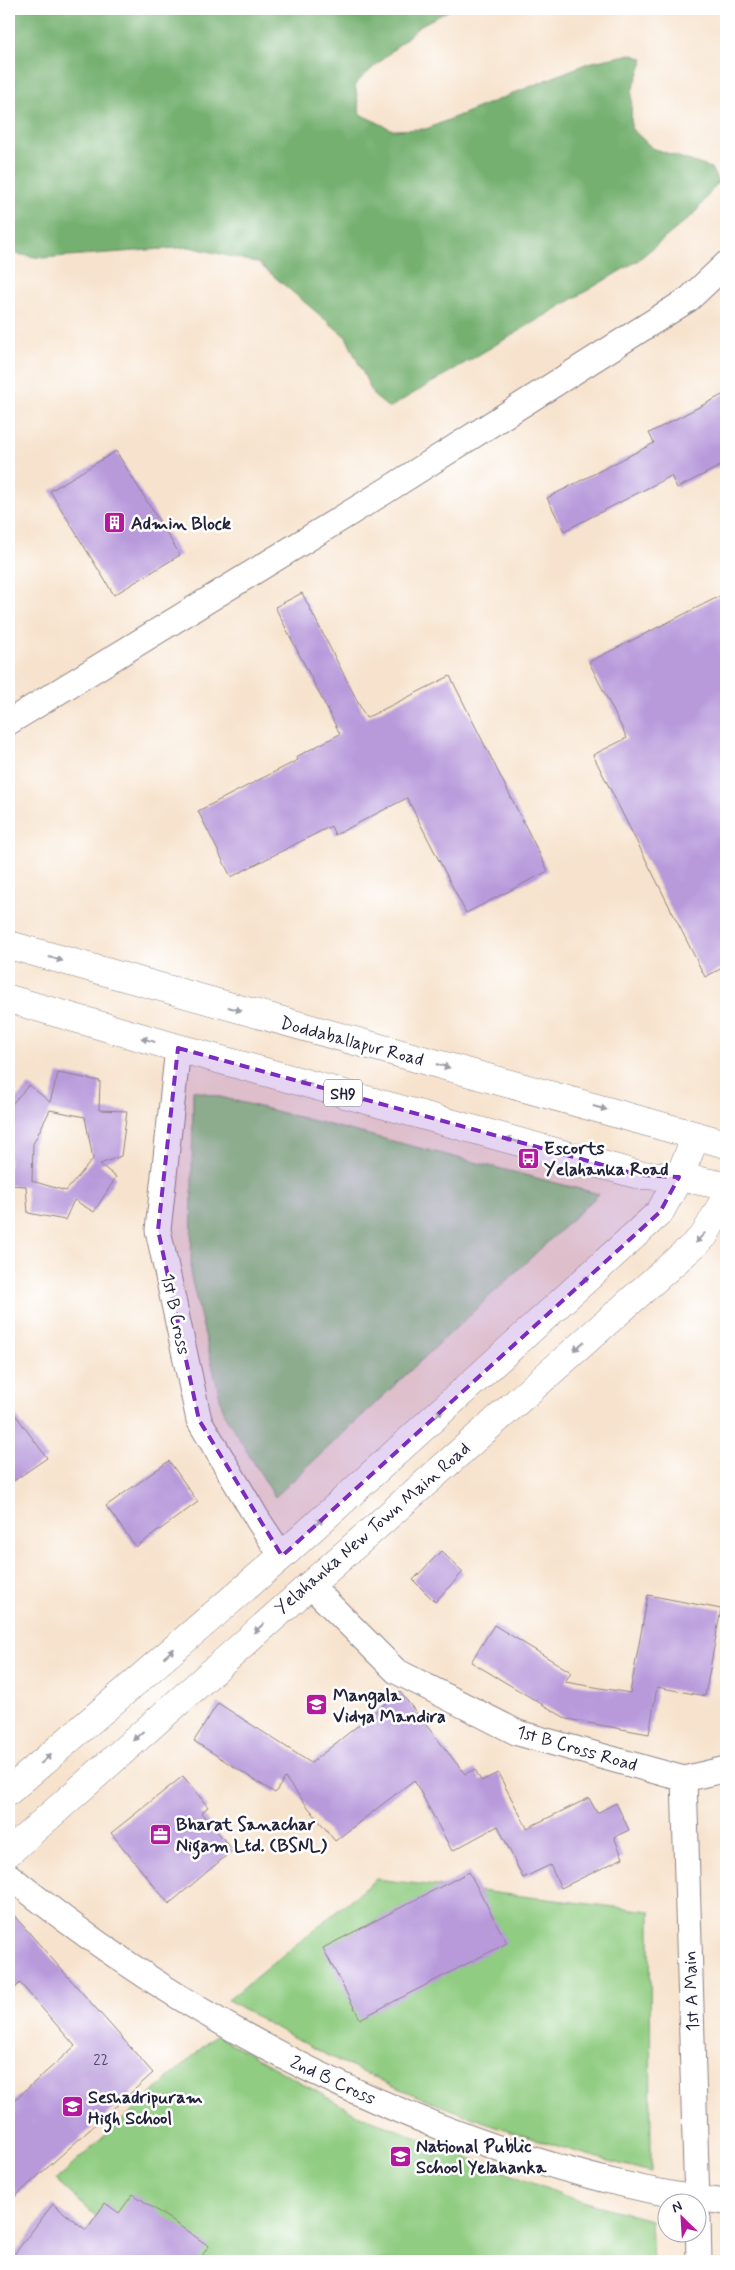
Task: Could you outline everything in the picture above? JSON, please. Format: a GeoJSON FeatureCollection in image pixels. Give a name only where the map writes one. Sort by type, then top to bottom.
{"type":"FeatureCollection","features":[{"type":"Feature","properties":{"kind":"main road","name":"Doddaballapur Road"},"geometry":{"type":"LineString","coordinates":[[9,945],[208,1002],[656,1123],[726,1144]]}},
{"type":"Feature","properties":{"kind":"main road","name":"SH9"},"geometry":{"type":"LineString","coordinates":[[9,999],[178,1048],[639,1174],[679,1177],[726,1186]]}},
{"type":"Feature","properties":{"kind":"main road"},"geometry":{"type":"LineString","coordinates":[[9,1791],[282,1556],[660,1212],[679,1177],[696,1136]]}},
{"type":"Feature","properties":{"kind":"main road","name":"Yelahanka New Town Main Road"},"geometry":{"type":"LineString","coordinates":[[9,1852],[309,1584],[704,1236],[726,1197]]}},
{"type":"Feature","properties":{"kind":"street"},"geometry":{"type":"LineString","coordinates":[[9,722],[384,492],[689,298],[726,264]]}},
{"type":"Feature","properties":{"kind":"street","name":"1st B Cross"},"geometry":{"type":"LineString","coordinates":[[178,1048],[158,1230],[199,1420],[258,1520],[282,1556]]}},
{"type":"Feature","properties":{"kind":"street","name":"1st B Cross Road"},"geometry":{"type":"LineString","coordinates":[[309,1584],[396,1671],[403,1675],[518,1733],[684,1779]]}},
{"type":"Feature","properties":{"kind":"street"},"geometry":{"type":"LineString","coordinates":[[684,1779],[726,1769]]}},
{"type":"Feature","properties":{"kind":"street","name":"1st A Main"},"geometry":{"type":"LineString","coordinates":[[684,1779],[697,2192]]}},
{"type":"Feature","properties":{"kind":"street","name":"2nd B Cross"},"geometry":{"type":"LineString","coordinates":[[9,1876],[96,1942],[151,1980],[268,2049],[332,2081],[464,2136],[532,2159],[658,2193]]}},
{"type":"Feature","properties":{"kind":"street","name":"2nd B Cross"},"geometry":{"type":"LineString","coordinates":[[708,2204],[726,2202]]}},
{"type":"Feature","properties":{"kind":"street","name":"1st A Main"},"geometry":{"type":"LineString","coordinates":[[698,2242],[699,2261]]}},
{"type":"Feature","properties":{"kind":"highlighted area"},"geometry":{"type":"Polygon","coordinates":[[[178,1048],[639,1175],[679,1177],[660,1212],[282,1556],[199,1420],[158,1230],[178,1048]]]}},
{"type":"Feature","properties":{"kind":"green space"},"geometry":{"type":"Polygon","coordinates":[[[9,9],[452,9],[421,25],[355,84],[360,114],[393,130],[426,129],[588,63],[631,54],[644,59],[632,91],[631,128],[652,148],[711,168],[718,182],[694,214],[637,261],[389,408],[374,396],[346,337],[258,263],[190,247],[42,258],[9,253],[9,9]]]}},
{"type":"Feature","properties":{"kind":"green space"},"geometry":{"type":"Polygon","coordinates":[[[193,1090],[599,1194],[275,1497],[224,1414],[191,1277],[193,1090]]]}},
{"type":"Feature","properties":{"kind":"green space"},"geometry":{"type":"Polygon","coordinates":[[[376,1879],[650,1911],[651,2172],[532,2138],[416,2096],[326,2055],[228,2000],[376,1879]]]}},
{"type":"Feature","properties":{"kind":"green space"},"geometry":{"type":"Polygon","coordinates":[[[216,2035],[357,2114],[568,2197],[651,2220],[653,2261],[145,2261],[56,2180],[216,2035]]]}},
{"type":"Feature","properties":{"kind":"building"},"geometry":{"type":"Polygon","coordinates":[[[726,393],[726,463],[677,488],[671,476],[564,531],[547,498],[654,443],[649,433],[726,393]]]}},
{"type":"Feature","properties":{"kind":"building","name":"Admin Block"},"geometry":{"type":"Polygon","coordinates":[[[116,451],[180,555],[114,595],[50,491],[116,451]]]}},
{"type":"Feature","properties":{"kind":"building"},"geometry":{"type":"Polygon","coordinates":[[[302,593],[366,718],[450,676],[548,871],[466,913],[407,798],[335,835],[331,826],[231,877],[198,811],[298,760],[296,757],[340,734],[275,607],[302,593]]]}},
{"type":"Feature","properties":{"kind":"building"},"geometry":{"type":"Polygon","coordinates":[[[726,593],[726,966],[705,977],[593,755],[627,738],[589,662],[726,593]]]}},
{"type":"Feature","properties":{"kind":"building"},"geometry":{"type":"Polygon","coordinates":[[[58,1073],[100,1081],[99,1110],[127,1111],[121,1156],[100,1164],[116,1177],[94,1212],[74,1200],[65,1220],[28,1213],[26,1186],[9,1185],[9,1107],[29,1085],[50,1102],[58,1073]],[[50,1110],[33,1144],[32,1181],[66,1191],[93,1159],[85,1117],[50,1110]]]}},
{"type":"Feature","properties":{"kind":"building"},"geometry":{"type":"Polygon","coordinates":[[[9,1406],[47,1458],[9,1484],[9,1406]]]}},
{"type":"Feature","properties":{"kind":"building"},"geometry":{"type":"Polygon","coordinates":[[[169,1461],[198,1502],[136,1547],[106,1506],[169,1461]]]}},
{"type":"Feature","properties":{"kind":"building"},"geometry":{"type":"Polygon","coordinates":[[[441,1551],[463,1572],[435,1602],[413,1580],[441,1551]]]}},
{"type":"Feature","properties":{"kind":"building"},"geometry":{"type":"Polygon","coordinates":[[[648,1595],[721,1609],[705,1696],[657,1687],[649,1734],[567,1719],[471,1662],[494,1625],[571,1672],[565,1682],[630,1693],[648,1595]]]}},
{"type":"Feature","properties":{"kind":"building"},"geometry":{"type":"Polygon","coordinates":[[[400,1692],[465,1774],[475,1769],[481,1781],[498,1773],[527,1828],[589,1798],[597,1813],[616,1803],[629,1830],[614,1837],[623,1858],[561,1888],[550,1865],[523,1878],[498,1826],[452,1851],[414,1780],[335,1841],[285,1778],[275,1793],[194,1741],[218,1703],[311,1763],[400,1692]]]}},
{"type":"Feature","properties":{"kind":"building"},"geometry":{"type":"Polygon","coordinates":[[[183,1776],[208,1807],[201,1813],[233,1850],[169,1904],[111,1833],[183,1776]]]}},
{"type":"Feature","properties":{"kind":"building"},"geometry":{"type":"Polygon","coordinates":[[[469,1872],[507,1943],[360,2019],[323,1948],[469,1872]]]}},
{"type":"Feature","properties":{"kind":"building"},"geometry":{"type":"Polygon","coordinates":[[[9,1910],[153,2073],[9,2202],[9,2105],[75,2046],[20,1983],[9,1994],[9,1910]]]}},
{"type":"Feature","properties":{"kind":"building"},"geometry":{"type":"Polygon","coordinates":[[[133,2194],[209,2246],[198,2261],[9,2261],[53,2204],[86,2230],[105,2203],[119,2213],[133,2194]]]}},
{"type":"Feature","properties":{"kind":"place","name":"Admin Block"},"geometry":{"type":"Point","coordinates":[115,523]}},
{"type":"Feature","properties":{"kind":"place","name":"Escorts Yelahanka Road"},"geometry":{"type":"Point","coordinates":[528,1158]}},
{"type":"Feature","properties":{"kind":"place","name":"Mangala Vidya Mandira"},"geometry":{"type":"Point","coordinates":[317,1705]}},
{"type":"Feature","properties":{"kind":"place","name":"Bharat Sanachar Nigam Ltd. (BSNL)"},"geometry":{"type":"Point","coordinates":[160,1834]}},
{"type":"Feature","properties":{"kind":"place","name":"Seshadripuram High School"},"geometry":{"type":"Point","coordinates":[72,2107]}},
{"type":"Feature","properties":{"kind":"place","name":"National Public School Yelahanka"},"geometry":{"type":"Point","coordinates":[400,2156]}}]}
